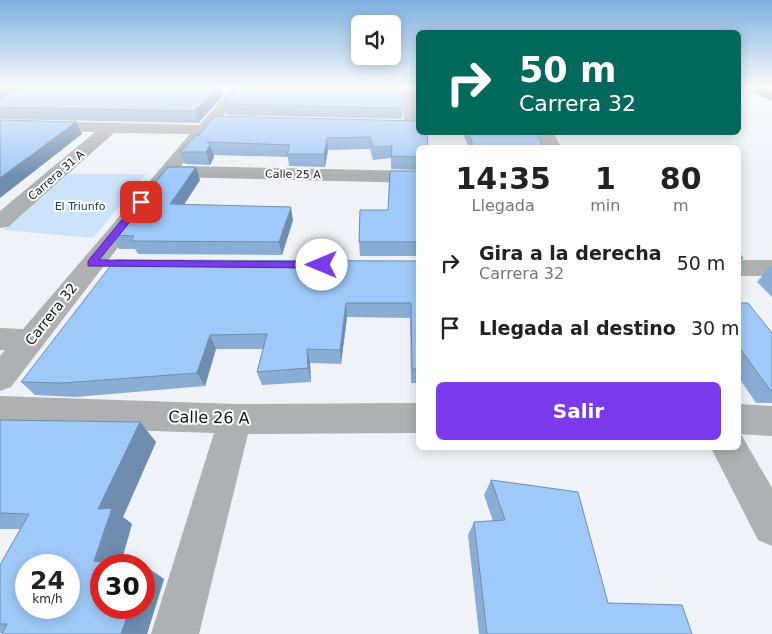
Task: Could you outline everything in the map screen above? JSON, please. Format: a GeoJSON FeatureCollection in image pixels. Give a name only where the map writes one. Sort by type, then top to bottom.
{"type":"FeatureCollection","features":[{"type":"Feature","properties":{"kind":"street","name":"Carrera 32"},"geometry":{"type":"LineString","coordinates":[[0,378],[166,171],[214,124],[219,117]]}},
{"type":"Feature","properties":{"kind":"street"},"geometry":{"type":"LineString","coordinates":[[0,125],[111,127],[214,124]]}},
{"type":"Feature","properties":{"kind":"street"},"geometry":{"type":"LineString","coordinates":[[392,125],[415,125]]}},
{"type":"Feature","properties":{"kind":"street","name":"Carrera 31 A"},"geometry":{"type":"LineString","coordinates":[[0,222],[111,127]]}},
{"type":"Feature","properties":{"kind":"street","name":"Calle 25 A"},"geometry":{"type":"LineString","coordinates":[[166,171],[416,177]]}},
{"type":"Feature","properties":{"kind":"street"},"geometry":{"type":"LineString","coordinates":[[91,264],[121,264]]}},
{"type":"Feature","properties":{"kind":"street"},"geometry":{"type":"LineString","coordinates":[[741,268],[772,268]]}},
{"type":"Feature","properties":{"kind":"street"},"geometry":{"type":"LineString","coordinates":[[0,339],[30,340]]}},
{"type":"Feature","properties":{"kind":"street","name":"Calle 26 A"},"geometry":{"type":"LineString","coordinates":[[0,411],[235,419],[416,418]]}},
{"type":"Feature","properties":{"kind":"street"},"geometry":{"type":"LineString","coordinates":[[175,634],[235,419]]}},
{"type":"Feature","properties":{"kind":"street"},"geometry":{"type":"LineString","coordinates":[[741,419],[772,421]]}},
{"type":"Feature","properties":{"kind":"street"},"geometry":{"type":"LineString","coordinates":[[730,450],[772,526]]}},
{"type":"Feature","properties":{"kind":"green space","name":"El Triunfo"},"geometry":{"type":"Polygon","coordinates":[[[69,174],[146,174],[93,238],[4,230],[69,174]]]}},
{"type":"Feature","properties":{"kind":"building"},"geometry":{"type":"Polygon","coordinates":[[[214,117],[416,121],[416,135],[427,135],[428,145],[416,145],[416,157],[391,156],[392,146],[373,147],[370,137],[327,138],[324,154],[287,154],[290,145],[207,142],[210,145],[206,152],[180,152],[196,135],[198,136],[214,117]]]}},
{"type":"Feature","properties":{"kind":"building"},"geometry":{"type":"Polygon","coordinates":[[[0,120],[76,122],[0,178],[0,120]]]}},
{"type":"Feature","properties":{"kind":"building"},"geometry":{"type":"Polygon","coordinates":[[[469,135],[538,135],[542,145],[497,145],[473,145],[469,135]]]}},
{"type":"Feature","properties":{"kind":"building"},"geometry":{"type":"Polygon","coordinates":[[[168,167],[196,167],[170,204],[291,207],[279,242],[131,241],[134,236],[112,235],[168,167]]]}},
{"type":"Feature","properties":{"kind":"building"},"geometry":{"type":"Polygon","coordinates":[[[390,171],[416,171],[416,242],[359,242],[360,210],[388,210],[390,171]]]}},
{"type":"Feature","properties":{"kind":"building"},"geometry":{"type":"Polygon","coordinates":[[[115,260],[416,261],[416,369],[412,369],[411,303],[346,303],[340,350],[307,349],[308,368],[257,372],[267,334],[210,335],[197,373],[63,383],[21,382],[115,260]]]}},
{"type":"Feature","properties":{"kind":"building"},"geometry":{"type":"Polygon","coordinates":[[[741,303],[748,303],[772,333],[772,390],[770,390],[741,350],[741,303]]]}},
{"type":"Feature","properties":{"kind":"building"},"geometry":{"type":"Polygon","coordinates":[[[0,420],[140,422],[98,509],[112,508],[96,554],[90,554],[90,619],[126,619],[121,634],[2,634],[7,624],[0,624],[0,565],[29,514],[0,513],[0,420]]]}},
{"type":"Feature","properties":{"kind":"building"},"geometry":{"type":"Polygon","coordinates":[[[491,480],[578,492],[608,603],[682,605],[692,634],[487,634],[474,522],[505,520],[491,480]]]}},
{"type":"Feature","properties":{"kind":"route"},"geometry":{"type":"LineString","coordinates":[[141,202],[91,264],[322,265]]}}]}
